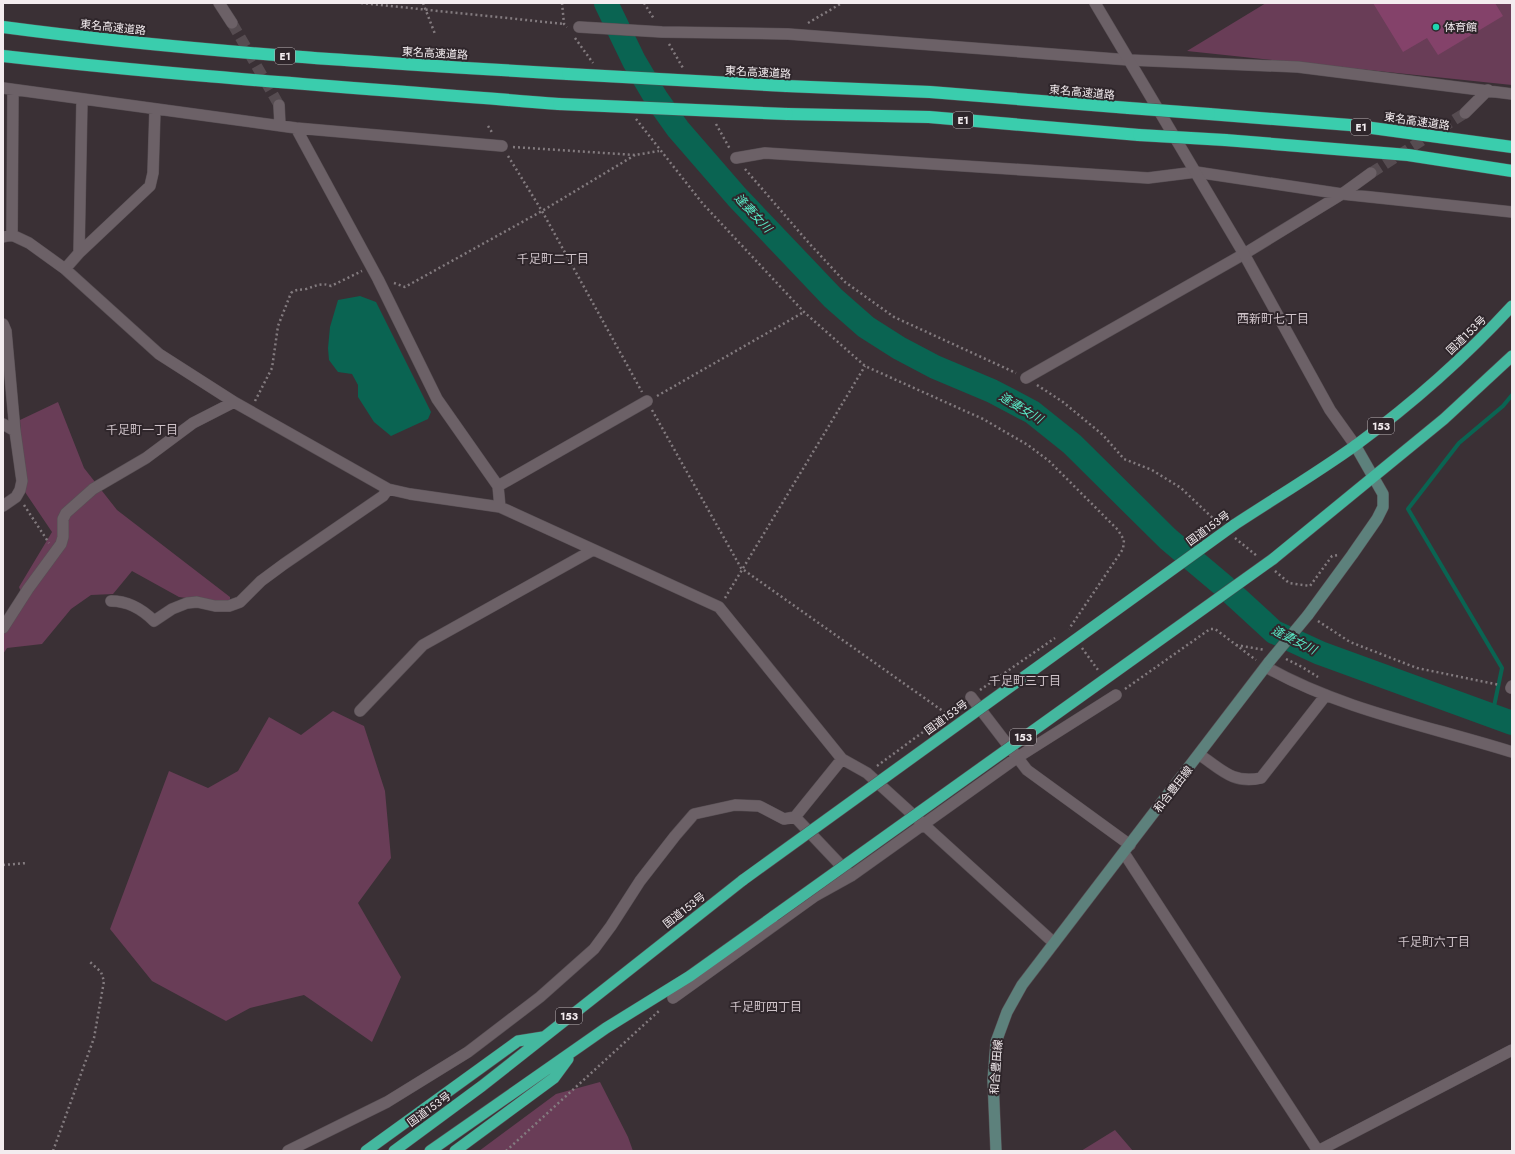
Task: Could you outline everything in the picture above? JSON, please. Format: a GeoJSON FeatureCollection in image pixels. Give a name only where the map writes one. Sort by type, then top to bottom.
{"type":"FeatureCollection","features":[{"type":"Feature","properties":{"kind":"highway","name":"東名高速道路"},"geometry":{"type":"LineString","coordinates":[[3,27],[204,49],[337,60],[786,86],[930,92],[1350,125],[1512,147]]}},
{"type":"Feature","properties":{"kind":"highway","name":"E1"},"geometry":{"type":"LineString","coordinates":[[3,56],[106,68],[278,83],[558,104],[787,114],[929,117],[1139,135],[1225,140],[1408,155],[1512,170]]}},
{"type":"Feature","properties":{"kind":"highway","name":"国道153号"},"geometry":{"type":"LineString","coordinates":[[394,1151],[482,1086],[743,880],[1233,529],[1355,446],[1422,393],[1476,345],[1512,306]]}},
{"type":"Feature","properties":{"kind":"highway","name":"153"},"geometry":{"type":"LineString","coordinates":[[430,1151],[606,1028],[690,976],[1272,564],[1444,419],[1512,356]]}},
{"type":"Feature","properties":{"kind":"highway"},"geometry":{"type":"LineString","coordinates":[[366,1151],[518,1041],[543,1037]]}},
{"type":"Feature","properties":{"kind":"highway"},"geometry":{"type":"LineString","coordinates":[[455,1151],[554,1078],[573,1052]]}},
{"type":"Feature","properties":{"kind":"main road","name":"和合豊田線"},"geometry":{"type":"LineString","coordinates":[[996,1151],[993,1080],[996,1042],[1007,1012],[1022,985],[1308,615],[1352,555],[1383,507],[1383,494],[1355,446]]}},
{"type":"Feature","properties":{"kind":"street"},"geometry":{"type":"LineString","coordinates":[[219,3],[232,23]]}},
{"type":"Feature","properties":{"kind":"street"},"geometry":{"type":"LineString","coordinates":[[1095,3],[1244,254],[1330,410],[1355,446]]}},
{"type":"Feature","properties":{"kind":"street"},"geometry":{"type":"LineString","coordinates":[[579,27],[662,32],[788,34],[1129,60],[1298,67],[1512,94]]}},
{"type":"Feature","properties":{"kind":"street"},"geometry":{"type":"LineString","coordinates":[[502,146],[296,128],[8,89],[8,236],[29,242],[65,270],[159,354],[234,402],[388,489],[410,494],[500,507],[719,607],[842,759],[867,773],[1054,943]]}},
{"type":"Feature","properties":{"kind":"street"},"geometry":{"type":"LineString","coordinates":[[1465,113],[1488,90]]}},
{"type":"Feature","properties":{"kind":"street"},"geometry":{"type":"LineString","coordinates":[[79,253],[82,99]]}},
{"type":"Feature","properties":{"kind":"street"},"geometry":{"type":"LineString","coordinates":[[279,105],[280,125]]}},
{"type":"Feature","properties":{"kind":"street"},"geometry":{"type":"LineString","coordinates":[[65,270],[79,253],[150,186],[153,173],[155,109]]}},
{"type":"Feature","properties":{"kind":"street"},"geometry":{"type":"LineString","coordinates":[[296,128],[378,279],[436,399],[498,486],[500,507]]}},
{"type":"Feature","properties":{"kind":"street"},"geometry":{"type":"LineString","coordinates":[[736,158],[765,153],[1148,178],[1196,172],[1342,194],[1512,212]]}},
{"type":"Feature","properties":{"kind":"street"},"geometry":{"type":"LineString","coordinates":[[1026,378],[1244,254],[1342,194],[1371,172]]}},
{"type":"Feature","properties":{"kind":"street"},"geometry":{"type":"LineString","coordinates":[[3,324],[6,331],[15,431],[22,481],[17,494],[3,506]]}},
{"type":"Feature","properties":{"kind":"street"},"geometry":{"type":"LineString","coordinates":[[3,628],[28,589],[56,553],[63,537],[63,519],[66,513],[93,489],[146,458],[193,423],[234,402]]}},
{"type":"Feature","properties":{"kind":"street"},"geometry":{"type":"LineString","coordinates":[[498,486],[648,402]]}},
{"type":"Feature","properties":{"kind":"street"},"geometry":{"type":"LineString","coordinates":[[3,424],[15,431]]}},
{"type":"Feature","properties":{"kind":"street"},"geometry":{"type":"LineString","coordinates":[[111,602],[120,601],[134,606],[154,621],[172,609],[187,603],[197,602],[215,606],[229,606],[240,602],[261,581],[383,496],[388,489]]}},
{"type":"Feature","properties":{"kind":"street"},"geometry":{"type":"LineString","coordinates":[[360,711],[422,645],[593,550]]}},
{"type":"Feature","properties":{"kind":"street"},"geometry":{"type":"LineString","coordinates":[[1268,665],[1294,683],[1326,695],[1416,725],[1512,752]]}},
{"type":"Feature","properties":{"kind":"street"},"geometry":{"type":"LineString","coordinates":[[673,998],[815,896],[851,876],[1018,757],[1116,695]]}},
{"type":"Feature","properties":{"kind":"street"},"geometry":{"type":"LineString","coordinates":[[1200,755],[1235,779],[1249,780],[1261,778],[1326,695]]}},
{"type":"Feature","properties":{"kind":"street"},"geometry":{"type":"LineString","coordinates":[[971,697],[1027,770],[1127,849],[1318,1151],[1512,1050]]}},
{"type":"Feature","properties":{"kind":"street"},"geometry":{"type":"LineString","coordinates":[[288,1151],[387,1102],[468,1052],[540,997],[594,949],[640,881],[674,836],[694,814],[734,805],[760,806],[784,819],[795,817],[842,759]]}},
{"type":"Feature","properties":{"kind":"street"},"geometry":{"type":"LineString","coordinates":[[795,817],[851,876]]}},
{"type":"Feature","properties":{"kind":"path"},"geometry":{"type":"LineString","coordinates":[[361,3],[564,24],[579,27]]}},
{"type":"Feature","properties":{"kind":"path"},"geometry":{"type":"LineString","coordinates":[[423,3],[435,34]]}},
{"type":"Feature","properties":{"kind":"path"},"geometry":{"type":"LineString","coordinates":[[562,3],[564,24]]}},
{"type":"Feature","properties":{"kind":"path"},"geometry":{"type":"LineString","coordinates":[[644,3],[686,72]]}},
{"type":"Feature","properties":{"kind":"path"},"geometry":{"type":"LineString","coordinates":[[788,34],[842,3]]}},
{"type":"Feature","properties":{"kind":"path"},"geometry":{"type":"LineString","coordinates":[[713,118],[736,158],[808,242],[845,282],[894,317],[1026,378],[1063,402],[1103,435],[1124,458],[1152,470],[1181,488],[1220,524]]}},
{"type":"Feature","properties":{"kind":"path"},"geometry":{"type":"LineString","coordinates":[[502,146],[635,155],[660,150],[704,204],[804,312],[865,366],[983,419],[1028,445],[1049,461],[1118,530],[1124,540],[1123,549],[1068,628],[1073,634]]}},
{"type":"Feature","properties":{"kind":"path"},"geometry":{"type":"LineString","coordinates":[[502,146],[542,211],[741,568],[947,714]]}},
{"type":"Feature","properties":{"kind":"path"},"geometry":{"type":"LineString","coordinates":[[378,279],[405,286],[542,211],[635,155]]}},
{"type":"Feature","properties":{"kind":"path"},"geometry":{"type":"LineString","coordinates":[[249,410],[272,368],[278,326],[291,293],[296,290],[306,289],[316,285],[325,284],[331,286],[371,266]]}},
{"type":"Feature","properties":{"kind":"path"},"geometry":{"type":"LineString","coordinates":[[648,402],[804,312]]}},
{"type":"Feature","properties":{"kind":"path"},"geometry":{"type":"LineString","coordinates":[[719,607],[741,568],[865,366]]}},
{"type":"Feature","properties":{"kind":"path"},"geometry":{"type":"LineString","coordinates":[[17,494],[56,553]]}},
{"type":"Feature","properties":{"kind":"path"},"geometry":{"type":"LineString","coordinates":[[1233,529],[1260,559]]}},
{"type":"Feature","properties":{"kind":"path"},"geometry":{"type":"LineString","coordinates":[[1272,564],[1289,583],[1310,586],[1332,556],[1352,555]]}},
{"type":"Feature","properties":{"kind":"path"},"geometry":{"type":"LineString","coordinates":[[1308,615],[1350,642],[1417,668],[1490,683]]}},
{"type":"Feature","properties":{"kind":"path"},"geometry":{"type":"LineString","coordinates":[[1116,695],[1210,629],[1216,629],[1268,665]]}},
{"type":"Feature","properties":{"kind":"path"},"geometry":{"type":"LineString","coordinates":[[1081,646],[1099,671]]}},
{"type":"Feature","properties":{"kind":"path"},"geometry":{"type":"LineString","coordinates":[[3,865],[27,863]]}},
{"type":"Feature","properties":{"kind":"path"},"geometry":{"type":"LineString","coordinates":[[53,1151],[94,1038],[104,982],[101,972],[90,962]]}},
{"type":"Feature","properties":{"kind":"path"},"geometry":{"type":"LineString","coordinates":[[506,1151],[673,998]]}},
{"type":"Feature","properties":{"kind":"shaded area"},"geometry":{"type":"Polygon","coordinates":[[[1266,3],[1512,3],[1512,85],[1187,51],[1266,3]]]}},
{"type":"Feature","properties":{"kind":"shaded area"},"geometry":{"type":"Polygon","coordinates":[[[360,296],[376,302],[431,412],[428,419],[391,436],[374,422],[358,397],[358,385],[352,374],[338,372],[329,360],[328,348],[330,327],[338,300],[360,296]]]}},
{"type":"Feature","properties":{"kind":"shaded area"},"geometry":{"type":"Polygon","coordinates":[[[58,402],[84,468],[117,510],[230,597],[230,601],[215,602],[179,597],[132,571],[113,594],[91,595],[71,609],[42,644],[7,648],[3,654],[3,631],[25,602],[19,587],[52,532],[25,492],[20,420],[58,402]]]}},
{"type":"Feature","properties":{"kind":"shaded area"},"geometry":{"type":"Polygon","coordinates":[[[333,711],[364,726],[385,791],[391,858],[358,903],[401,977],[372,1042],[304,995],[250,1008],[226,1021],[152,981],[110,929],[169,771],[208,788],[238,771],[269,717],[301,735],[333,711]]]}},
{"type":"Feature","properties":{"kind":"shaded area"},"geometry":{"type":"Polygon","coordinates":[[[600,1082],[628,1137],[633,1151],[479,1151],[556,1094],[600,1082]]]}},
{"type":"Feature","properties":{"kind":"shaded area"},"geometry":{"type":"Polygon","coordinates":[[[1115,1130],[1133,1151],[1081,1151],[1115,1130]]]}},
{"type":"Feature","properties":{"kind":"building","name":"体育館"},"geometry":{"type":"Polygon","coordinates":[[[1373,3],[1495,3],[1503,16],[1438,55],[1427,38],[1403,52],[1373,3]]]}},
{"type":"Feature","properties":{"kind":"waterway","name":"逢妻女川"},"geometry":{"type":"LineString","coordinates":[[606,3],[634,61],[656,98],[678,129],[737,197],[833,298],[866,327],[899,348],[935,367],[992,391],[1032,412],[1072,444],[1168,539],[1225,587],[1274,632],[1320,653],[1512,723]]}},
{"type":"Feature","properties":{"kind":"waterway"},"geometry":{"type":"LineString","coordinates":[[1492,716],[1502,668],[1408,509],[1459,443],[1503,406],[1512,395]]}},
{"type":"Feature","properties":{"kind":"tunnel"},"geometry":{"type":"LineString","coordinates":[[232,23],[279,105]]}},
{"type":"Feature","properties":{"kind":"tunnel"},"geometry":{"type":"LineString","coordinates":[[1371,173],[1465,113]]}},
{"type":"Feature","properties":{"kind":"place","name":"体育館"},"geometry":{"type":"Point","coordinates":[1436,27]}},
{"type":"Feature","properties":{"kind":"district","name":"千足町二丁目"},"geometry":{"type":"Point","coordinates":[553,259]}},
{"type":"Feature","properties":{"kind":"district","name":"西新町七丁目"},"geometry":{"type":"Point","coordinates":[1273,319]}},
{"type":"Feature","properties":{"kind":"district","name":"千足町一丁目"},"geometry":{"type":"Point","coordinates":[142,430]}},
{"type":"Feature","properties":{"kind":"district","name":"千足町三丁目"},"geometry":{"type":"Point","coordinates":[1025,681]}},
{"type":"Feature","properties":{"kind":"district","name":"千足町六丁目"},"geometry":{"type":"Point","coordinates":[1434,942]}},
{"type":"Feature","properties":{"kind":"district","name":"千足町四丁目"},"geometry":{"type":"Point","coordinates":[766,1007]}}]}
